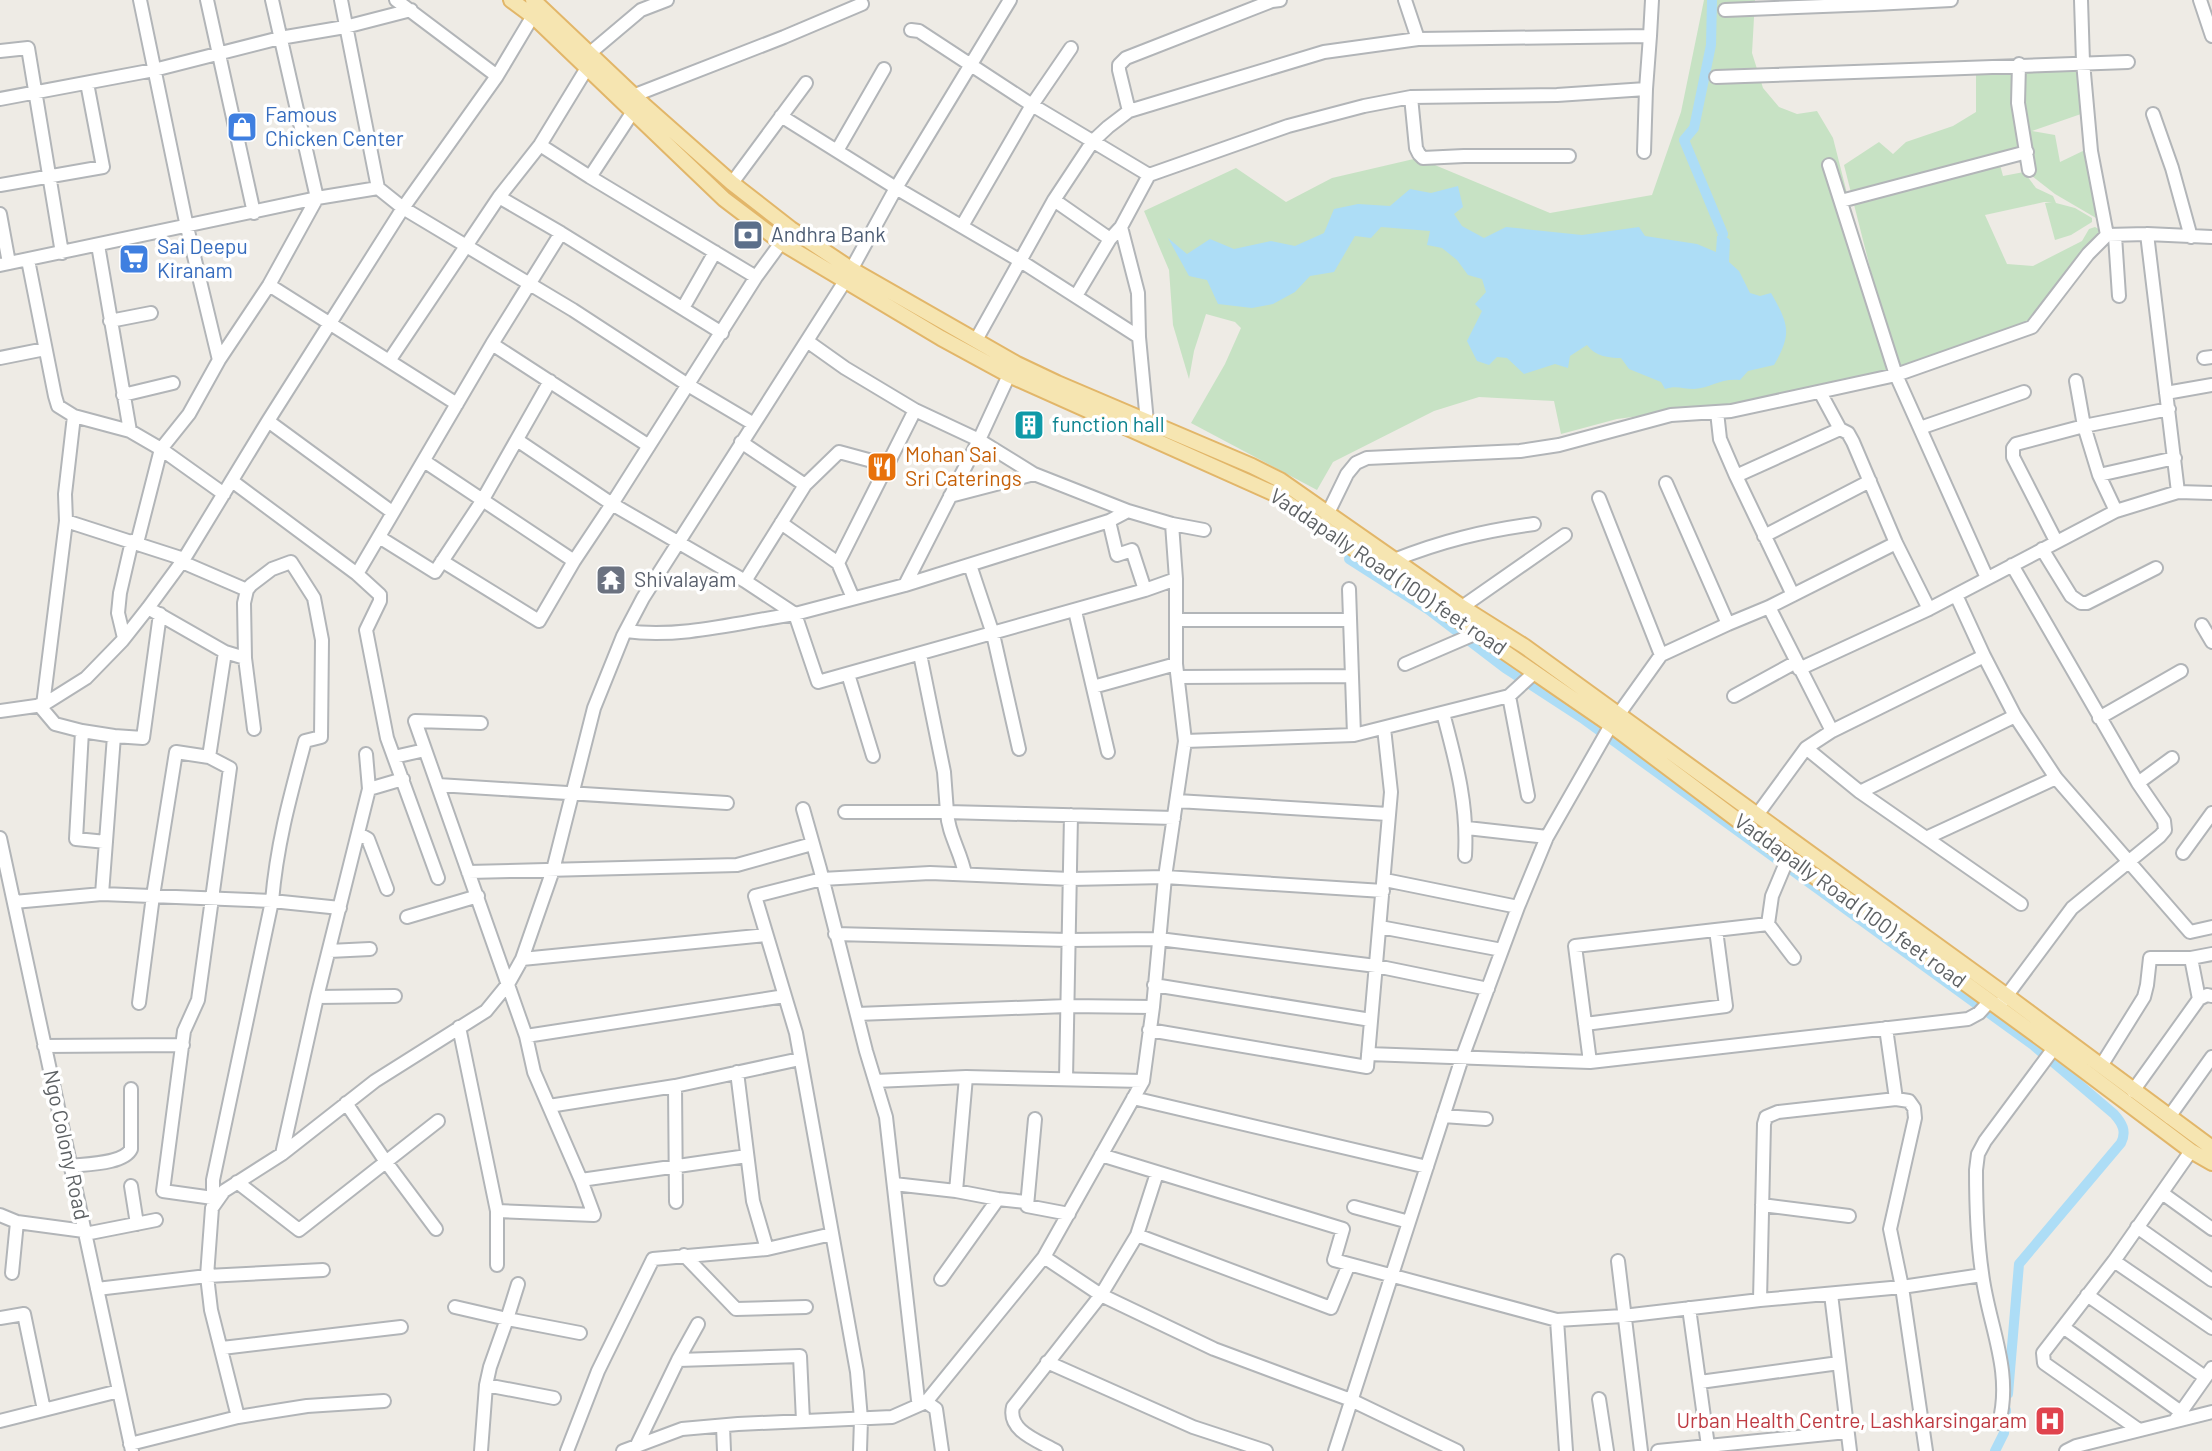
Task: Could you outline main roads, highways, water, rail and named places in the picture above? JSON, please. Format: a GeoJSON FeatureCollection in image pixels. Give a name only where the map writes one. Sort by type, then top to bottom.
{"type":"FeatureCollection","features":[{"type":"Feature","properties":{"kind":"main road","name":"Vaddapally Road (100) feet road"},"geometry":{"type":"LineString","coordinates":[[511,0],[536,6],[587,68],[632,113],[724,199],[782,243],[848,275],[1009,375],[1273,493],[1527,679],[1609,727],[1785,864],[1888,927],[1992,1005],[2049,1054],[2134,1097],[2163,1118],[2191,1150],[2212,1163]]}},
{"type":"Feature","properties":{"kind":"main road"},"geometry":{"type":"LineString","coordinates":[[536,6],[732,183],[848,275],[1057,383],[1271,475],[1514,640],[1609,727],[1757,815],[1992,1005],[2101,1066],[2134,1097]]}},
{"type":"Feature","properties":{"kind":"main road"},"geometry":{"type":"LineString","coordinates":[[2163,1118],[2211,1146]]}},
{"type":"Feature","properties":{"kind":"water"},"geometry":{"type":"Polygon","coordinates":[[[1458,186],[1463,207],[1454,214],[1462,226],[1484,238],[1506,227],[1582,235],[1639,227],[1645,236],[1697,244],[1716,252],[1717,236],[1723,234],[1730,240],[1729,262],[1739,271],[1750,293],[1760,296],[1771,293],[1781,312],[1786,336],[1780,354],[1774,365],[1748,371],[1740,380],[1727,380],[1694,389],[1665,389],[1661,382],[1629,369],[1621,358],[1602,356],[1587,345],[1570,356],[1568,368],[1555,364],[1524,374],[1507,358],[1497,357],[1489,365],[1477,361],[1467,341],[1482,311],[1475,304],[1486,292],[1482,279],[1468,275],[1457,260],[1442,248],[1427,245],[1430,231],[1381,227],[1371,238],[1355,236],[1334,272],[1310,276],[1295,292],[1273,304],[1252,308],[1218,304],[1207,280],[1189,276],[1168,238],[1187,254],[1210,239],[1234,249],[1271,241],[1295,246],[1324,233],[1334,209],[1358,204],[1390,206],[1410,189],[1431,193],[1458,186]]]}},
{"type":"Feature","properties":{"kind":"waterway"},"geometry":{"type":"LineString","coordinates":[[1712,0],[1711,45],[1694,128],[1684,140],[1723,234]]}},
{"type":"Feature","properties":{"kind":"waterway"},"geometry":{"type":"LineString","coordinates":[[1349,559],[1429,610],[1505,668],[1582,718],[2033,1045],[2117,1117],[2124,1131],[2121,1143],[2019,1264],[2008,1394]]}},
{"type":"Feature","properties":{"kind":"waterway"},"geometry":{"type":"LineString","coordinates":[[1995,1451],[2004,1433],[2006,1410]]}},
{"type":"Feature","properties":{"kind":"place","name":"Famous Chicken Center"},"geometry":{"type":"Point","coordinates":[242,127]}},
{"type":"Feature","properties":{"kind":"place","name":"Andhra Bank"},"geometry":{"type":"Point","coordinates":[748,235]}},
{"type":"Feature","properties":{"kind":"place","name":"Sai Deepu Kiranam"},"geometry":{"type":"Point","coordinates":[134,259]}},
{"type":"Feature","properties":{"kind":"place","name":"function hall"},"geometry":{"type":"Point","coordinates":[1029,425]}},
{"type":"Feature","properties":{"kind":"place","name":"Mohan Sai Sri Caterings"},"geometry":{"type":"Point","coordinates":[882,467]}},
{"type":"Feature","properties":{"kind":"place","name":"Shivalayam"},"geometry":{"type":"Point","coordinates":[611,580]}},
{"type":"Feature","properties":{"kind":"place","name":"Urban Health Centre, Lashkarsingaram"},"geometry":{"type":"Point","coordinates":[2050,1421]}}]}
